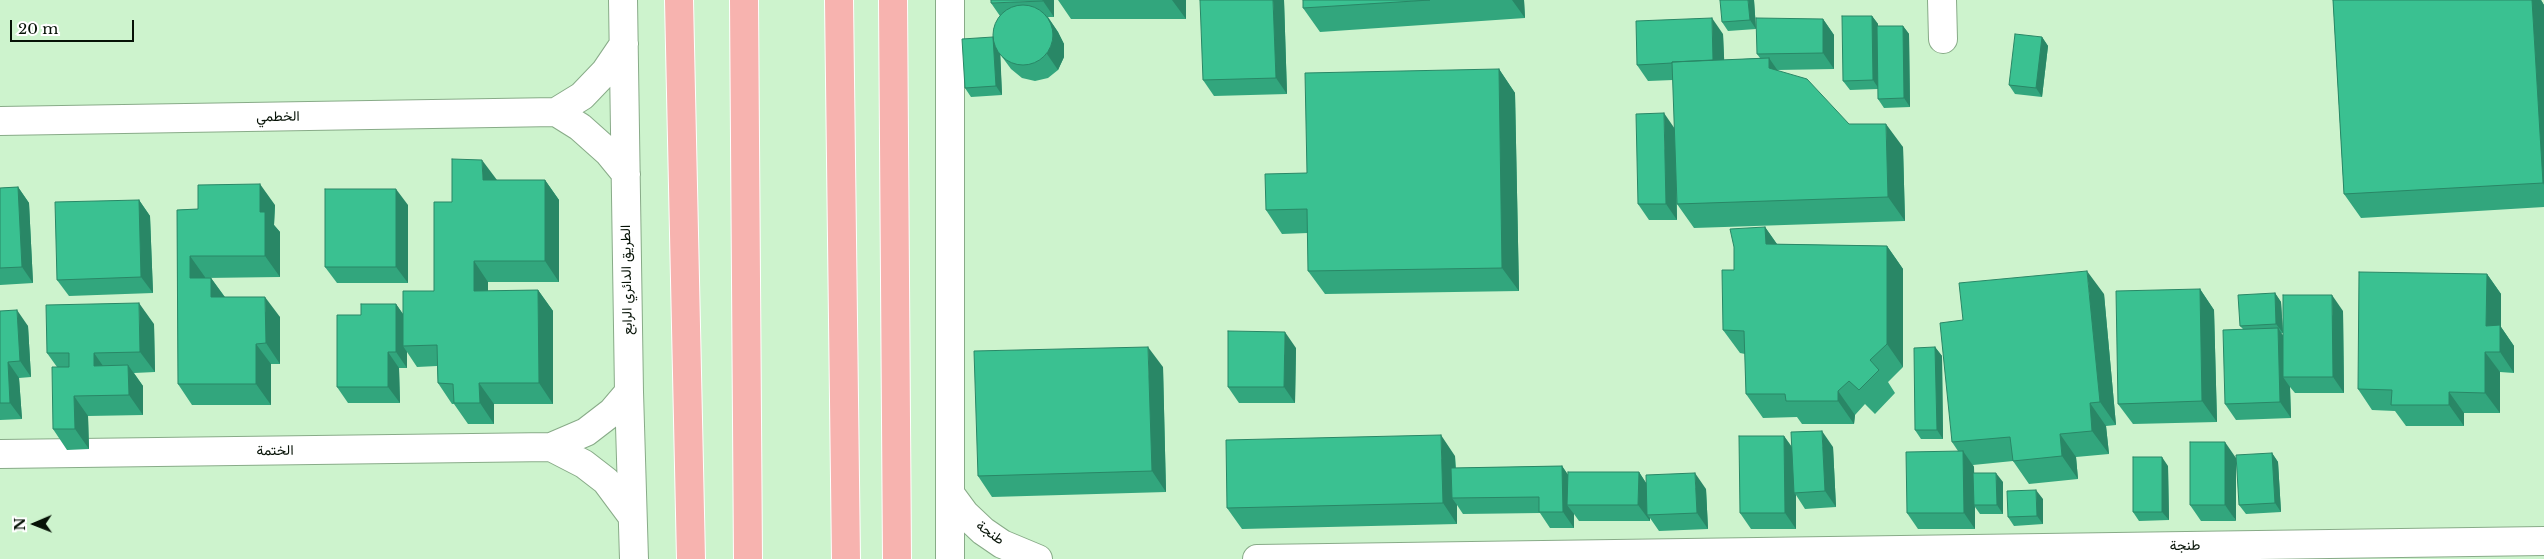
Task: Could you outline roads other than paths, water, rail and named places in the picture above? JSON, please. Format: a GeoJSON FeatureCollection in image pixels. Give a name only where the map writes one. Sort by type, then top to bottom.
{"type":"FeatureCollection","features":[{"type":"Feature","properties":{"kind":"main road"},"geometry":{"type":"LineString","coordinates":[[679,0],[691,559]]}},
{"type":"Feature","properties":{"kind":"main road"},"geometry":{"type":"LineString","coordinates":[[744,0],[748,559]]}},
{"type":"Feature","properties":{"kind":"main road"},"geometry":{"type":"LineString","coordinates":[[839,0],[846,559]]}},
{"type":"Feature","properties":{"kind":"main road"},"geometry":{"type":"LineString","coordinates":[[893,0],[897,559]]}},
{"type":"Feature","properties":{"kind":"street","name":"الطريق الدائري الرابع"},"geometry":{"type":"LineString","coordinates":[[623,0],[629,392],[634,559]]}},
{"type":"Feature","properties":{"kind":"street"},"geometry":{"type":"LineString","coordinates":[[950,0],[950,559]]}},
{"type":"Feature","properties":{"kind":"street"},"geometry":{"type":"LineString","coordinates":[[1942,0],[1943,40]]}},
{"type":"Feature","properties":{"kind":"street"},"geometry":{"type":"LineString","coordinates":[[624,44],[605,72],[582,96],[556,112],[580,127],[608,152],[626,174]]}},
{"type":"Feature","properties":{"kind":"street","name":"الخطمي"},"geometry":{"type":"LineString","coordinates":[[0,121],[556,112]]}},
{"type":"Feature","properties":{"kind":"street","name":"الختمة"},"geometry":{"type":"LineString","coordinates":[[0,454],[550,448],[586,432],[612,412],[629,392]]}},
{"type":"Feature","properties":{"kind":"street","name":"الختمة"},"geometry":{"type":"LineString","coordinates":[[550,448],[584,464],[606,481],[632,516]]}},
{"type":"Feature","properties":{"kind":"street","name":"طنجة"},"geometry":{"type":"LineString","coordinates":[[951,495],[965,514],[983,531],[1002,544],[1038,559]]}},
{"type":"Feature","properties":{"kind":"street","name":"طنجة"},"geometry":{"type":"LineString","coordinates":[[1257,559],[2036,554],[2544,541]]}}]}
